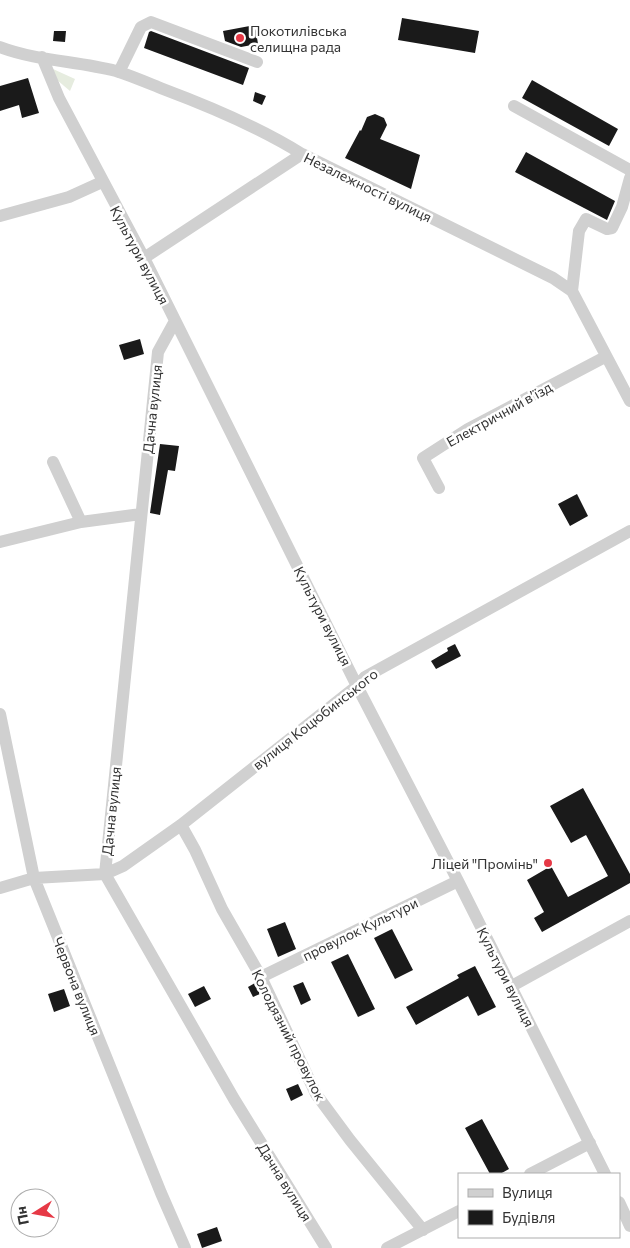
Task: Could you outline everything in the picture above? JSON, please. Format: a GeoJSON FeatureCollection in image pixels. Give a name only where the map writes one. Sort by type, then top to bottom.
{"type":"FeatureCollection","features":[{"type":"Feature","properties":{"kind":"street"},"geometry":{"type":"LineString","coordinates":[[119,72],[141,26],[151,22],[257,62]]}},
{"type":"Feature","properties":{"kind":"street","name":"Незалежності вулиця"},"geometry":{"type":"LineString","coordinates":[[0,47],[119,72],[179,94],[248,124],[302,154],[554,278],[572,291],[605,357],[630,401]]}},
{"type":"Feature","properties":{"kind":"street","name":"Культури вулиця"},"geometry":{"type":"LineString","coordinates":[[42,57],[59,98],[144,258],[357,686],[605,1173]]}},
{"type":"Feature","properties":{"kind":"street"},"geometry":{"type":"LineString","coordinates":[[514,106],[630,170]]}},
{"type":"Feature","properties":{"kind":"street"},"geometry":{"type":"LineString","coordinates":[[144,258],[302,154]]}},
{"type":"Feature","properties":{"kind":"street"},"geometry":{"type":"LineString","coordinates":[[572,291],[579,231],[586,219],[607,229],[612,228],[622,207],[630,178]]}},
{"type":"Feature","properties":{"kind":"street"},"geometry":{"type":"LineString","coordinates":[[0,216],[69,198],[102,182]]}},
{"type":"Feature","properties":{"kind":"street","name":"Дачна вулиця"},"geometry":{"type":"LineString","coordinates":[[175,321],[158,352],[105,874],[234,1099],[326,1248]]}},
{"type":"Feature","properties":{"kind":"street","name":"Електричний в’їзд"},"geometry":{"type":"LineString","coordinates":[[438,488],[423,458],[468,429],[605,357]]}},
{"type":"Feature","properties":{"kind":"street"},"geometry":{"type":"LineString","coordinates":[[53,462],[81,522]]}},
{"type":"Feature","properties":{"kind":"street"},"geometry":{"type":"LineString","coordinates":[[0,542],[81,522],[142,514]]}},
{"type":"Feature","properties":{"kind":"street","name":"вулиця Коцюбинського"},"geometry":{"type":"LineString","coordinates":[[0,888],[34,878],[105,874],[124,866],[181,825],[357,686],[365,677],[630,531]]}},
{"type":"Feature","properties":{"kind":"street","name":"Червона вулиця"},"geometry":{"type":"LineString","coordinates":[[0,714],[34,878],[184,1248]]}},
{"type":"Feature","properties":{"kind":"street","name":"Колодязний провулок"},"geometry":{"type":"LineString","coordinates":[[181,825],[195,850],[222,909],[261,977],[316,1094],[350,1140],[423,1230]]}},
{"type":"Feature","properties":{"kind":"street","name":"провулок Культури"},"geometry":{"type":"LineString","coordinates":[[261,977],[458,882]]}},
{"type":"Feature","properties":{"kind":"street"},"geometry":{"type":"LineString","coordinates":[[510,987],[630,920]]}},
{"type":"Feature","properties":{"kind":"street"},"geometry":{"type":"LineString","coordinates":[[532,1173],[590,1143]]}},
{"type":"Feature","properties":{"kind":"street"},"geometry":{"type":"LineString","coordinates":[[620,1204],[630,1226]]}},
{"type":"Feature","properties":{"kind":"street"},"geometry":{"type":"LineString","coordinates":[[388,1248],[458,1212]]}},
{"type":"Feature","properties":{"kind":"shaded area"},"geometry":{"type":"Polygon","coordinates":[[[53,69],[75,79],[70,91],[57,80],[53,69]]]}},
{"type":"Feature","properties":{"kind":"building"},"geometry":{"type":"Polygon","coordinates":[[[402,18],[479,31],[475,53],[398,40],[402,18]]]}},
{"type":"Feature","properties":{"kind":"building","name":"Покотилівська селищна рада"},"geometry":{"type":"Polygon","coordinates":[[[255,25],[258,44],[241,47],[225,41],[223,31],[255,25]]]}},
{"type":"Feature","properties":{"kind":"building"},"geometry":{"type":"Polygon","coordinates":[[[54,31],[66,31],[65,42],[53,41],[54,31]]]}},
{"type":"Feature","properties":{"kind":"building"},"geometry":{"type":"Polygon","coordinates":[[[151,31],[249,68],[243,85],[144,48],[151,31]]]}},
{"type":"Feature","properties":{"kind":"building"},"geometry":{"type":"Polygon","coordinates":[[[28,78],[39,113],[22,118],[19,105],[0,111],[0,86],[28,78]]]}},
{"type":"Feature","properties":{"kind":"building"},"geometry":{"type":"Polygon","coordinates":[[[532,80],[618,129],[609,146],[522,98],[532,80]]]}},
{"type":"Feature","properties":{"kind":"building"},"geometry":{"type":"Polygon","coordinates":[[[255,92],[266,96],[262,105],[253,101],[255,92]]]}},
{"type":"Feature","properties":{"kind":"building"},"geometry":{"type":"Polygon","coordinates":[[[375,114],[384,118],[387,125],[380,139],[420,155],[411,189],[345,158],[367,117],[375,114]]]}},
{"type":"Feature","properties":{"kind":"building"},"geometry":{"type":"Polygon","coordinates":[[[526,152],[615,201],[607,220],[515,172],[526,152]]]}},
{"type":"Feature","properties":{"kind":"building"},"geometry":{"type":"Polygon","coordinates":[[[140,339],[144,354],[124,360],[119,345],[140,339]]]}},
{"type":"Feature","properties":{"kind":"building"},"geometry":{"type":"Polygon","coordinates":[[[160,444],[179,446],[175,471],[168,470],[160,515],[150,513],[160,444]]]}},
{"type":"Feature","properties":{"kind":"building"},"geometry":{"type":"Polygon","coordinates":[[[577,494],[588,516],[570,526],[558,504],[577,494]]]}},
{"type":"Feature","properties":{"kind":"building"},"geometry":{"type":"Polygon","coordinates":[[[455,644],[461,656],[436,669],[431,661],[448,651],[447,648],[455,644]]]}},
{"type":"Feature","properties":{"kind":"building"},"geometry":{"type":"Polygon","coordinates":[[[583,788],[630,874],[630,883],[542,932],[534,918],[544,912],[527,880],[551,866],[568,897],[608,876],[586,835],[571,843],[550,806],[583,788]]]}},
{"type":"Feature","properties":{"kind":"building"},"geometry":{"type":"Polygon","coordinates":[[[285,922],[296,949],[278,957],[267,929],[285,922]]]}},
{"type":"Feature","properties":{"kind":"building"},"geometry":{"type":"Polygon","coordinates":[[[392,929],[413,970],[395,979],[374,938],[392,929]]]}},
{"type":"Feature","properties":{"kind":"building"},"geometry":{"type":"Polygon","coordinates":[[[348,954],[375,1009],[358,1017],[331,962],[348,954]]]}},
{"type":"Feature","properties":{"kind":"building"},"geometry":{"type":"Polygon","coordinates":[[[475,966],[496,1007],[478,1016],[468,996],[416,1025],[406,1007],[459,978],[457,975],[475,966]]]}},
{"type":"Feature","properties":{"kind":"building"},"geometry":{"type":"Polygon","coordinates":[[[303,982],[311,1000],[301,1005],[293,986],[303,982]]]}},
{"type":"Feature","properties":{"kind":"building"},"geometry":{"type":"Polygon","coordinates":[[[255,983],[260,994],[253,997],[248,987],[255,983]]]}},
{"type":"Feature","properties":{"kind":"building"},"geometry":{"type":"Polygon","coordinates":[[[204,986],[211,999],[195,1007],[188,994],[204,986]]]}},
{"type":"Feature","properties":{"kind":"building"},"geometry":{"type":"Polygon","coordinates":[[[64,989],[70,1006],[54,1012],[48,994],[64,989]]]}},
{"type":"Feature","properties":{"kind":"building"},"geometry":{"type":"Polygon","coordinates":[[[298,1084],[303,1095],[291,1101],[286,1089],[298,1084]]]}},
{"type":"Feature","properties":{"kind":"building"},"geometry":{"type":"Polygon","coordinates":[[[482,1119],[509,1169],[502,1173],[489,1173],[465,1128],[482,1119]]]}},
{"type":"Feature","properties":{"kind":"building"},"geometry":{"type":"Polygon","coordinates":[[[217,1227],[222,1241],[202,1248],[197,1234],[217,1227]]]}},
{"type":"Feature","properties":{"kind":"place","name":"Покотилівська селищна рада"},"geometry":{"type":"Point","coordinates":[240,38]}},
{"type":"Feature","properties":{"kind":"place","name":"Ліцей \"Промінь\""},"geometry":{"type":"Point","coordinates":[548,863]}}]}
